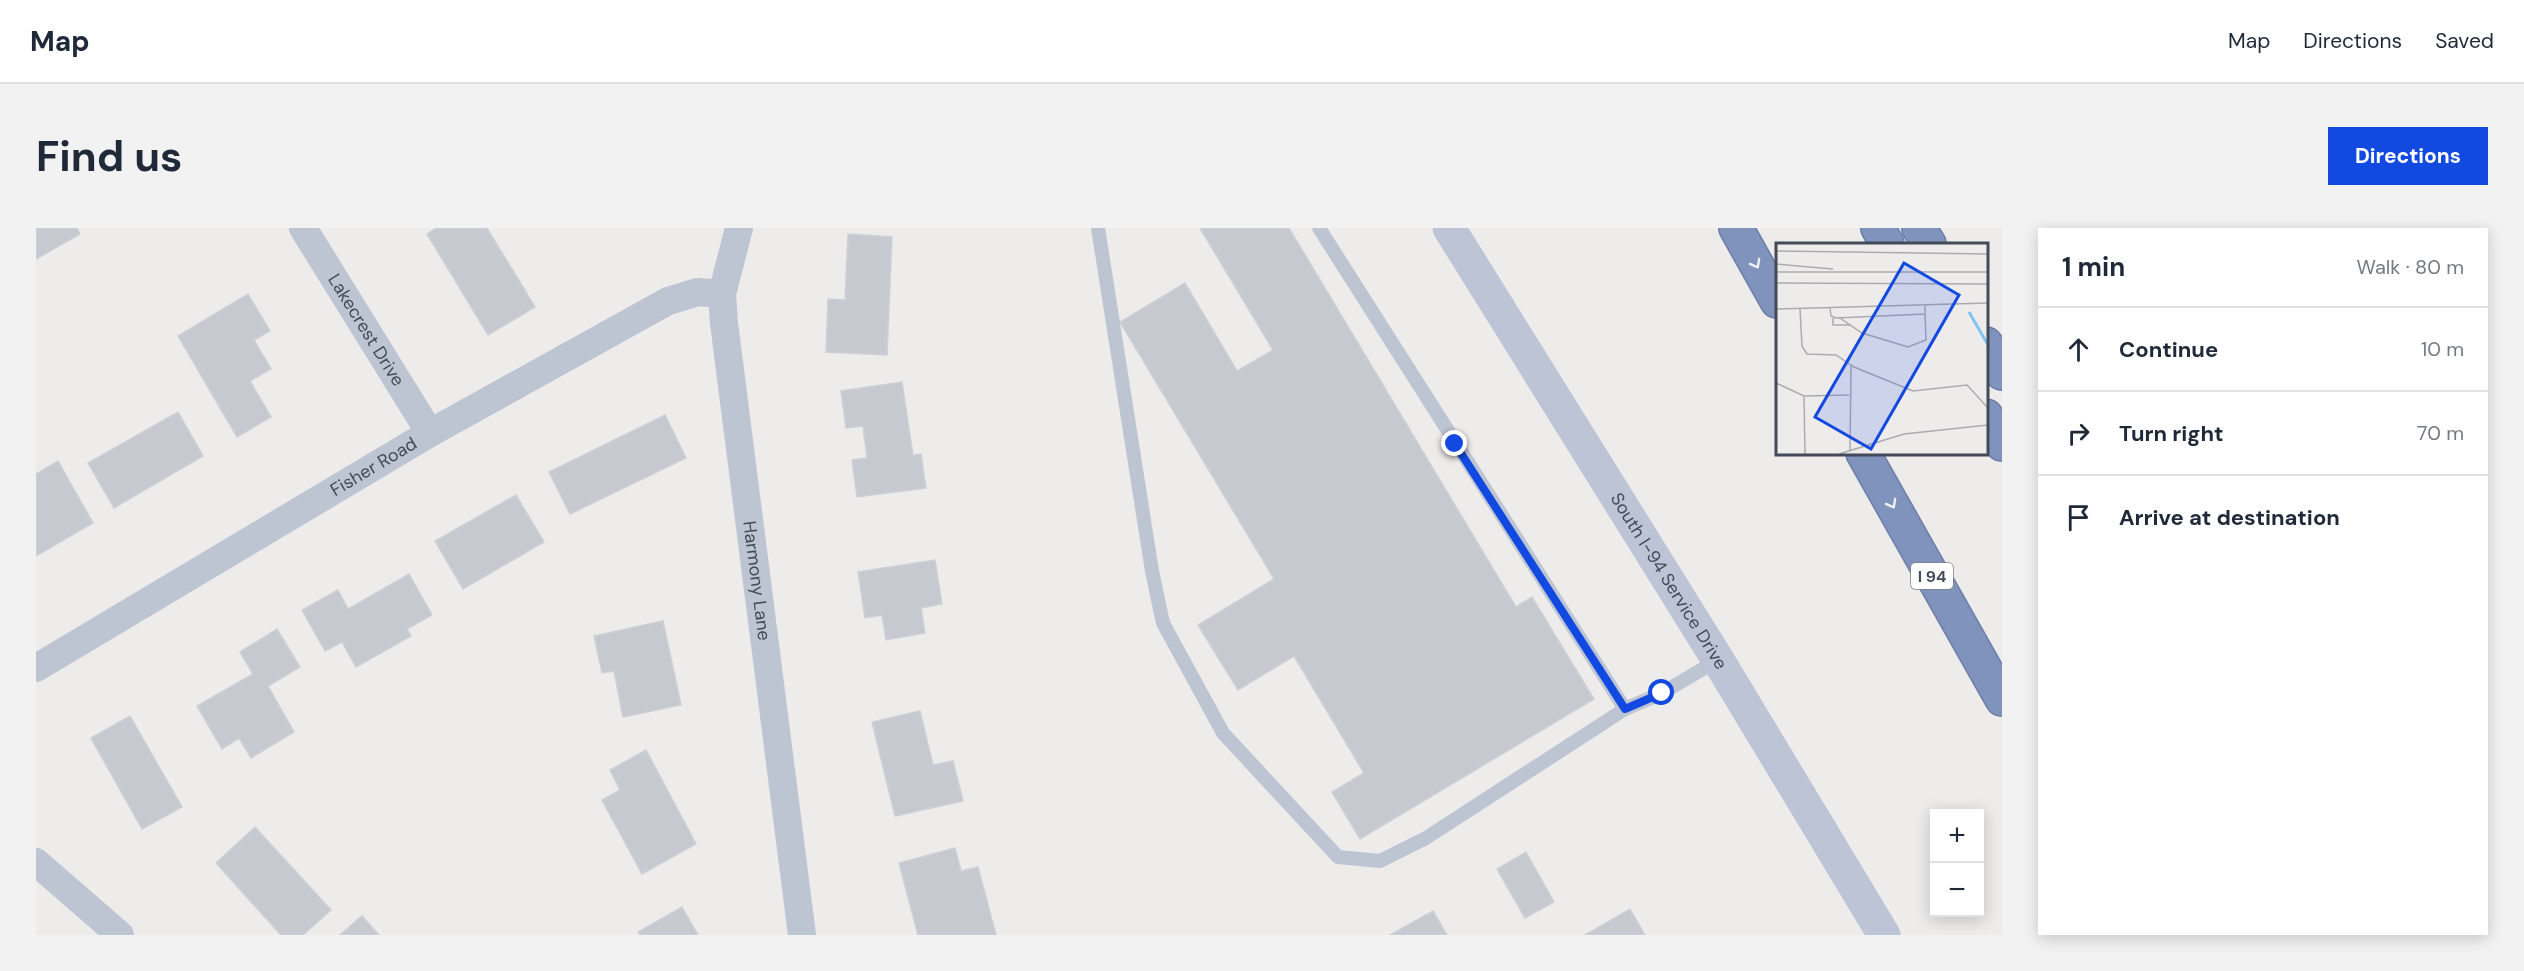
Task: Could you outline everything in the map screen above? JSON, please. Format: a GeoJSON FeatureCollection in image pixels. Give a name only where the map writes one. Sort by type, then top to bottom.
{"type":"FeatureCollection","features":[{"type":"Feature","properties":{"kind":"highway"},"geometry":{"type":"LineString","coordinates":[[1736,228],[1776,299]]}},
{"type":"Feature","properties":{"kind":"highway"},"geometry":{"type":"LineString","coordinates":[[1878,228],[1886,243]]}},
{"type":"Feature","properties":{"kind":"highway"},"geometry":{"type":"LineString","coordinates":[[1919,228],[1928,243]]}},
{"type":"Feature","properties":{"kind":"highway"},"geometry":{"type":"LineString","coordinates":[[1987,346],[2002,373]]}},
{"type":"Feature","properties":{"kind":"highway"},"geometry":{"type":"LineString","coordinates":[[1987,418],[2002,444]]}},
{"type":"Feature","properties":{"kind":"highway","name":"I 94"},"geometry":{"type":"LineString","coordinates":[[1864,454],[2002,699]]}},
{"type":"Feature","properties":{"kind":"street","name":"Lakecrest Drive"},"geometry":{"type":"LineString","coordinates":[[303,228],[430,433]]}},
{"type":"Feature","properties":{"kind":"street","name":"Harmony Lane"},"geometry":{"type":"LineString","coordinates":[[739,228],[722,294],[733,406],[802,935]]}},
{"type":"Feature","properties":{"kind":"street","name":"South I-94 Service Drive"},"geometry":{"type":"LineString","coordinates":[[1449,228],[1718,660],[1884,935]]}},
{"type":"Feature","properties":{"kind":"street","name":"Fisher Road"},"geometry":{"type":"LineString","coordinates":[[36,668],[430,433],[668,301],[698,292],[722,294]]}},
{"type":"Feature","properties":{"kind":"street"},"geometry":{"type":"LineString","coordinates":[[36,862],[120,935]]}},
{"type":"Feature","properties":{"kind":"lane"},"geometry":{"type":"LineString","coordinates":[[1098,228],[1152,571],[1163,623],[1223,733],[1338,857],[1380,861],[1426,838],[1625,709],[1662,693],[1718,660]]}},
{"type":"Feature","properties":{"kind":"lane"},"geometry":{"type":"LineString","coordinates":[[1319,228],[1625,709]]}},
{"type":"Feature","properties":{"kind":"building"},"geometry":{"type":"Polygon","coordinates":[[[36,228],[77,228],[80,234],[36,259],[36,228]]]}},
{"type":"Feature","properties":{"kind":"building"},"geometry":{"type":"Polygon","coordinates":[[[436,228],[487,228],[535,307],[488,335],[427,234],[436,228]]]}},
{"type":"Feature","properties":{"kind":"building"},"geometry":{"type":"Polygon","coordinates":[[[1200,228],[1289,228],[1516,607],[1532,597],[1594,699],[1360,839],[1332,792],[1364,773],[1294,656],[1238,690],[1198,625],[1274,579],[1120,322],[1185,283],[1237,371],[1273,350],[1200,228]]]}},
{"type":"Feature","properties":{"kind":"building"},"geometry":{"type":"Polygon","coordinates":[[[848,234],[892,237],[887,355],[826,352],[828,299],[845,300],[848,234]]]}},
{"type":"Feature","properties":{"kind":"building"},"geometry":{"type":"Polygon","coordinates":[[[248,294],[270,331],[254,340],[271,369],[250,381],[271,417],[237,437],[178,336],[248,294]]]}},
{"type":"Feature","properties":{"kind":"building"},"geometry":{"type":"Polygon","coordinates":[[[902,382],[913,455],[921,454],[926,488],[857,497],[852,460],[867,458],[863,426],[846,428],[841,391],[902,382]]]}},
{"type":"Feature","properties":{"kind":"building"},"geometry":{"type":"Polygon","coordinates":[[[178,412],[203,456],[114,508],[88,463],[178,412]]]}},
{"type":"Feature","properties":{"kind":"building"},"geometry":{"type":"Polygon","coordinates":[[[665,415],[686,458],[570,514],[549,472],[665,415]]]}},
{"type":"Feature","properties":{"kind":"building"},"geometry":{"type":"Polygon","coordinates":[[[58,461],[93,523],[36,556],[36,474],[58,461]]]}},
{"type":"Feature","properties":{"kind":"building"},"geometry":{"type":"Polygon","coordinates":[[[516,495],[544,542],[463,589],[435,541],[516,495]]]}},
{"type":"Feature","properties":{"kind":"building"},"geometry":{"type":"Polygon","coordinates":[[[935,560],[942,604],[921,608],[925,633],[886,640],[882,615],[865,618],[858,572],[935,560]]]}},
{"type":"Feature","properties":{"kind":"building"},"geometry":{"type":"Polygon","coordinates":[[[409,574],[432,615],[407,629],[411,636],[356,667],[342,642],[325,651],[302,610],[338,590],[348,609],[409,574]]]}},
{"type":"Feature","properties":{"kind":"building"},"geometry":{"type":"Polygon","coordinates":[[[663,621],[681,705],[623,717],[614,671],[602,673],[594,636],[663,621]]]}},
{"type":"Feature","properties":{"kind":"building"},"geometry":{"type":"Polygon","coordinates":[[[277,629],[300,667],[268,686],[294,732],[251,758],[239,738],[222,749],[197,706],[253,674],[240,652],[277,629]]]}},
{"type":"Feature","properties":{"kind":"building"},"geometry":{"type":"Polygon","coordinates":[[[920,711],[933,765],[953,761],[963,801],[895,816],[872,722],[920,711]]]}},
{"type":"Feature","properties":{"kind":"building"},"geometry":{"type":"Polygon","coordinates":[[[130,716],[182,807],[142,829],[91,738],[130,716]]]}},
{"type":"Feature","properties":{"kind":"building"},"geometry":{"type":"Polygon","coordinates":[[[646,750],[696,844],[642,874],[602,800],[620,790],[610,770],[646,750]]]}},
{"type":"Feature","properties":{"kind":"building"},"geometry":{"type":"Polygon","coordinates":[[[255,827],[331,910],[303,935],[281,935],[216,863],[255,827]]]}},
{"type":"Feature","properties":{"kind":"building"},"geometry":{"type":"Polygon","coordinates":[[[955,848],[961,871],[978,867],[996,935],[918,935],[899,863],[955,848]]]}},
{"type":"Feature","properties":{"kind":"building"},"geometry":{"type":"Polygon","coordinates":[[[1526,852],[1554,902],[1525,918],[1497,869],[1526,852]]]}},
{"type":"Feature","properties":{"kind":"building"},"geometry":{"type":"Polygon","coordinates":[[[682,907],[698,935],[640,935],[638,932],[682,907]]]}},
{"type":"Feature","properties":{"kind":"building"},"geometry":{"type":"Polygon","coordinates":[[[1630,909],[1645,935],[1585,935],[1630,909]]]}},
{"type":"Feature","properties":{"kind":"building"},"geometry":{"type":"Polygon","coordinates":[[[1433,911],[1447,935],[1390,935],[1433,911]]]}},
{"type":"Feature","properties":{"kind":"building"},"geometry":{"type":"Polygon","coordinates":[[[362,916],[379,935],[340,935],[362,916]]]}},
{"type":"Feature","properties":{"kind":"route"},"geometry":{"type":"LineString","coordinates":[[1455,444],[1625,709],[1662,693]]}}]}
